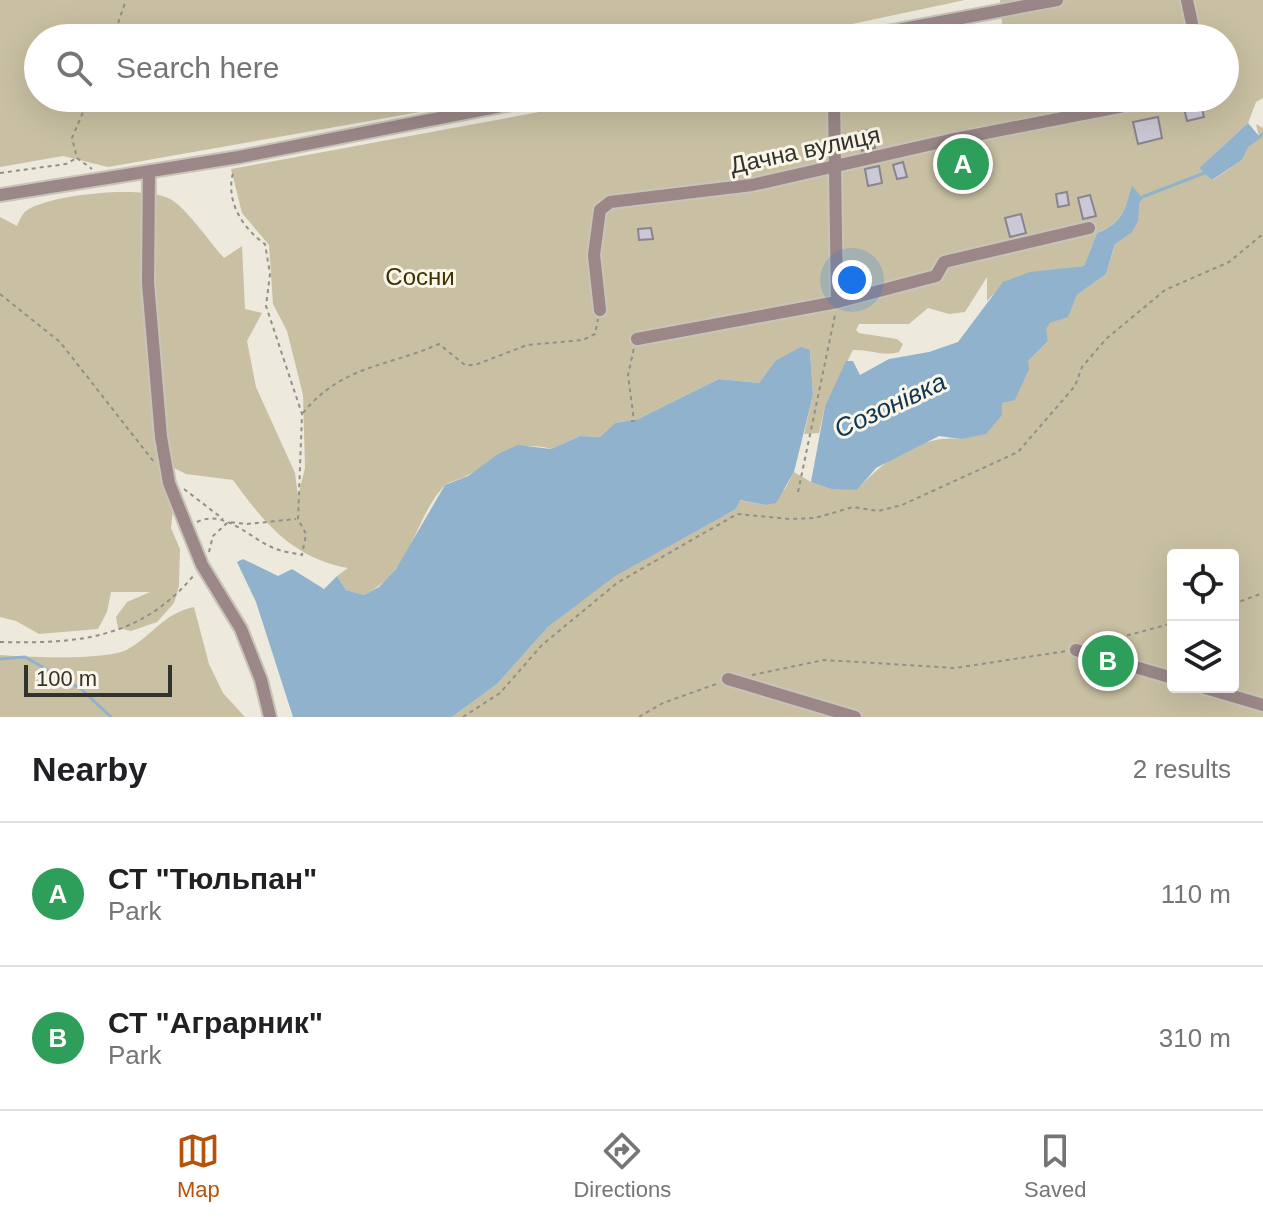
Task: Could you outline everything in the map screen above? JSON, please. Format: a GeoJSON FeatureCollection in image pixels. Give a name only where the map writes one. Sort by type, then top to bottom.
{"type":"FeatureCollection","features":[{"type":"Feature","properties":{"kind":"street"},"geometry":{"type":"LineString","coordinates":[[920,24],[1009,5],[1057,0]]}},
{"type":"Feature","properties":{"kind":"street"},"geometry":{"type":"LineString","coordinates":[[1187,0],[1192,24]]}},
{"type":"Feature","properties":{"kind":"street"},"geometry":{"type":"LineString","coordinates":[[0,195],[239,157],[471,112]]}},
{"type":"Feature","properties":{"kind":"street"},"geometry":{"type":"LineString","coordinates":[[835,112],[838,168],[837,302]]}},
{"type":"Feature","properties":{"kind":"street","name":"Дачна вулиця"},"geometry":{"type":"LineString","coordinates":[[600,310],[594,255],[600,210],[610,202],[752,185],[838,168],[950,140],[1093,112]]}},
{"type":"Feature","properties":{"kind":"street"},"geometry":{"type":"LineString","coordinates":[[149,172],[148,283],[161,437],[169,483],[187,535],[241,629],[261,680],[270,717]]}},
{"type":"Feature","properties":{"kind":"street"},"geometry":{"type":"LineString","coordinates":[[637,339],[837,302],[936,276],[944,262],[1089,228]]}},
{"type":"Feature","properties":{"kind":"street"},"geometry":{"type":"LineString","coordinates":[[1076,650],[1167,676]]}},
{"type":"Feature","properties":{"kind":"street"},"geometry":{"type":"LineString","coordinates":[[728,679],[855,717]]}},
{"type":"Feature","properties":{"kind":"street"},"geometry":{"type":"LineString","coordinates":[[1222,693],[1263,705]]}},
{"type":"Feature","properties":{"kind":"path"},"geometry":{"type":"LineString","coordinates":[[118,24],[126,0]]}},
{"type":"Feature","properties":{"kind":"path"},"geometry":{"type":"LineString","coordinates":[[83,112],[72,138],[77,158],[104,177]]}},
{"type":"Feature","properties":{"kind":"path"},"geometry":{"type":"LineString","coordinates":[[0,294],[60,342],[120,415],[169,483],[191,493],[224,520],[275,549],[302,555],[306,534],[298,519],[302,414],[266,306],[270,274],[265,244],[249,233],[241,222],[229,185],[239,157]]}},
{"type":"Feature","properties":{"kind":"path"},"geometry":{"type":"LineString","coordinates":[[0,173],[66,164],[77,158]]}},
{"type":"Feature","properties":{"kind":"path"},"geometry":{"type":"LineString","coordinates":[[463,717],[500,693],[542,645],[617,583],[737,514],[790,519],[815,518],[853,507],[878,511],[902,505],[1018,452],[1075,386],[1082,367],[1106,339],[1165,290],[1229,262],[1263,234]]}},
{"type":"Feature","properties":{"kind":"path"},"geometry":{"type":"LineString","coordinates":[[798,492],[837,302]]}},
{"type":"Feature","properties":{"kind":"path"},"geometry":{"type":"LineString","coordinates":[[302,414],[316,398],[361,368],[397,360],[439,344],[465,365],[475,365],[527,345],[583,340],[595,334],[600,310]]}},
{"type":"Feature","properties":{"kind":"path"},"geometry":{"type":"LineString","coordinates":[[631,421],[634,421],[628,375],[637,339]]}},
{"type":"Feature","properties":{"kind":"path"},"geometry":{"type":"LineString","coordinates":[[187,535],[192,525],[204,518],[224,520]]}},
{"type":"Feature","properties":{"kind":"path"},"geometry":{"type":"LineString","coordinates":[[209,553],[213,536],[228,522],[247,524],[298,519]]}},
{"type":"Feature","properties":{"kind":"path"},"geometry":{"type":"LineString","coordinates":[[0,642],[59,644],[113,633],[177,596],[202,565]]}},
{"type":"Feature","properties":{"kind":"path"},"geometry":{"type":"LineString","coordinates":[[1239,602],[1263,593]]}},
{"type":"Feature","properties":{"kind":"path"},"geometry":{"type":"LineString","coordinates":[[639,717],[663,703],[728,679],[824,660],[955,668],[1076,650],[1167,625]]}},
{"type":"Feature","properties":{"kind":"green space"},"geometry":{"type":"Polygon","coordinates":[[[0,0],[965,0],[852,24],[24,24],[24,112],[420,112],[108,167],[63,156],[0,167],[0,0]]]}},
{"type":"Feature","properties":{"kind":"green space","name":"Сосни"},"geometry":{"type":"Polygon","coordinates":[[[1000,0],[1263,0],[1263,98],[1256,102],[1248,123],[1199,168],[1213,180],[1242,160],[1251,142],[1259,136],[1256,124],[1263,128],[1263,717],[452,717],[497,684],[548,627],[615,575],[736,509],[739,500],[765,505],[785,489],[794,472],[811,482],[857,490],[878,469],[918,445],[961,439],[1002,403],[1028,361],[1048,341],[1045,329],[1050,323],[1068,316],[1077,295],[1106,274],[1133,187],[1118,220],[1097,233],[1084,266],[1019,278],[987,301],[987,277],[965,312],[949,314],[928,308],[909,324],[859,324],[856,330],[859,333],[897,339],[903,344],[899,352],[894,353],[853,350],[825,406],[819,433],[804,434],[813,395],[810,350],[775,361],[759,383],[719,379],[638,419],[615,423],[600,437],[580,436],[551,449],[525,446],[515,449],[444,486],[393,573],[364,595],[346,590],[337,576],[348,568],[311,556],[282,537],[233,480],[186,474],[168,465],[161,473],[173,510],[171,528],[180,549],[179,586],[174,603],[157,622],[131,631],[118,628],[116,617],[127,602],[150,592],[111,592],[107,612],[98,629],[39,634],[16,621],[0,617],[0,217],[17,226],[26,211],[55,200],[97,193],[157,195],[170,199],[191,217],[224,258],[242,246],[245,309],[262,313],[247,341],[256,387],[295,473],[298,496],[305,468],[303,395],[287,331],[273,304],[269,245],[242,213],[231,169],[539,112],[1239,112],[1239,24],[1002,24],[1000,0]]]}},
{"type":"Feature","properties":{"kind":"green space"},"geometry":{"type":"Polygon","coordinates":[[[194,607],[209,664],[223,693],[245,717],[0,717],[0,655],[66,657],[118,653],[137,643],[175,614],[194,607]]]}},
{"type":"Feature","properties":{"kind":"water"},"geometry":{"type":"Polygon","coordinates":[[[1248,123],[1259,136],[1251,142],[1242,160],[1212,180],[1199,168],[1248,123]]]}},
{"type":"Feature","properties":{"kind":"water"},"geometry":{"type":"Polygon","coordinates":[[[1132,186],[1140,195],[1138,221],[1132,232],[1115,244],[1106,274],[1077,295],[1068,317],[1050,323],[1046,329],[1048,341],[1028,361],[1029,369],[1015,400],[1002,403],[1002,415],[986,434],[961,439],[939,436],[876,468],[857,490],[832,489],[811,482],[825,406],[846,361],[853,361],[860,375],[889,359],[929,352],[958,342],[1003,282],[1030,272],[1084,266],[1097,233],[1112,225],[1121,215],[1132,186]]]}},
{"type":"Feature","properties":{"kind":"water"},"geometry":{"type":"Polygon","coordinates":[[[801,347],[810,350],[813,395],[794,472],[776,503],[765,505],[740,500],[736,509],[615,576],[548,627],[497,684],[452,717],[293,717],[256,602],[237,562],[243,559],[278,576],[292,569],[324,589],[337,576],[346,590],[364,595],[379,587],[396,569],[445,485],[468,476],[498,454],[518,445],[551,449],[580,436],[600,437],[615,423],[638,419],[719,379],[759,383],[775,361],[801,347]]]}},
{"type":"Feature","properties":{"kind":"building"},"geometry":{"type":"Polygon","coordinates":[[[1185,112],[1203,112],[1204,117],[1187,121],[1185,112]]]}},
{"type":"Feature","properties":{"kind":"building"},"geometry":{"type":"Polygon","coordinates":[[[1158,117],[1162,138],[1138,144],[1133,122],[1158,117]]]}},
{"type":"Feature","properties":{"kind":"building"},"geometry":{"type":"Polygon","coordinates":[[[870,130],[875,148],[862,151],[858,132],[870,130]]]}},
{"type":"Feature","properties":{"kind":"building"},"geometry":{"type":"Polygon","coordinates":[[[981,143],[984,158],[972,161],[969,146],[981,143]]]}},
{"type":"Feature","properties":{"kind":"building"},"geometry":{"type":"Polygon","coordinates":[[[903,162],[907,177],[897,179],[893,165],[903,162]]]}},
{"type":"Feature","properties":{"kind":"building"},"geometry":{"type":"Polygon","coordinates":[[[879,166],[882,183],[868,186],[865,169],[879,166]]]}},
{"type":"Feature","properties":{"kind":"building"},"geometry":{"type":"Polygon","coordinates":[[[1067,192],[1069,205],[1058,207],[1056,194],[1067,192]]]}},
{"type":"Feature","properties":{"kind":"building"},"geometry":{"type":"Polygon","coordinates":[[[1090,195],[1096,216],[1083,219],[1078,198],[1090,195]]]}},
{"type":"Feature","properties":{"kind":"building"},"geometry":{"type":"Polygon","coordinates":[[[1021,214],[1026,233],[1010,237],[1005,218],[1021,214]]]}},
{"type":"Feature","properties":{"kind":"building"},"geometry":{"type":"Polygon","coordinates":[[[651,228],[653,239],[639,240],[638,229],[651,228]]]}},
{"type":"Feature","properties":{"kind":"waterway","name":"Созонівка"},"geometry":{"type":"LineString","coordinates":[[1250,144],[1263,134]]}},
{"type":"Feature","properties":{"kind":"waterway","name":"Созонівка"},"geometry":{"type":"LineString","coordinates":[[1138,202],[1142,197],[1207,172]]}},
{"type":"Feature","properties":{"kind":"waterway","name":"Созонівка"},"geometry":{"type":"LineString","coordinates":[[0,659],[25,657],[81,689],[111,717]]}},
{"type":"Feature","properties":{"kind":"place","name":"СТ \"Тюльпан\""},"geometry":{"type":"Point","coordinates":[963,164]}},
{"type":"Feature","properties":{"kind":"place","name":"СТ \"Аграрник\""},"geometry":{"type":"Point","coordinates":[1108,661]}}]}
